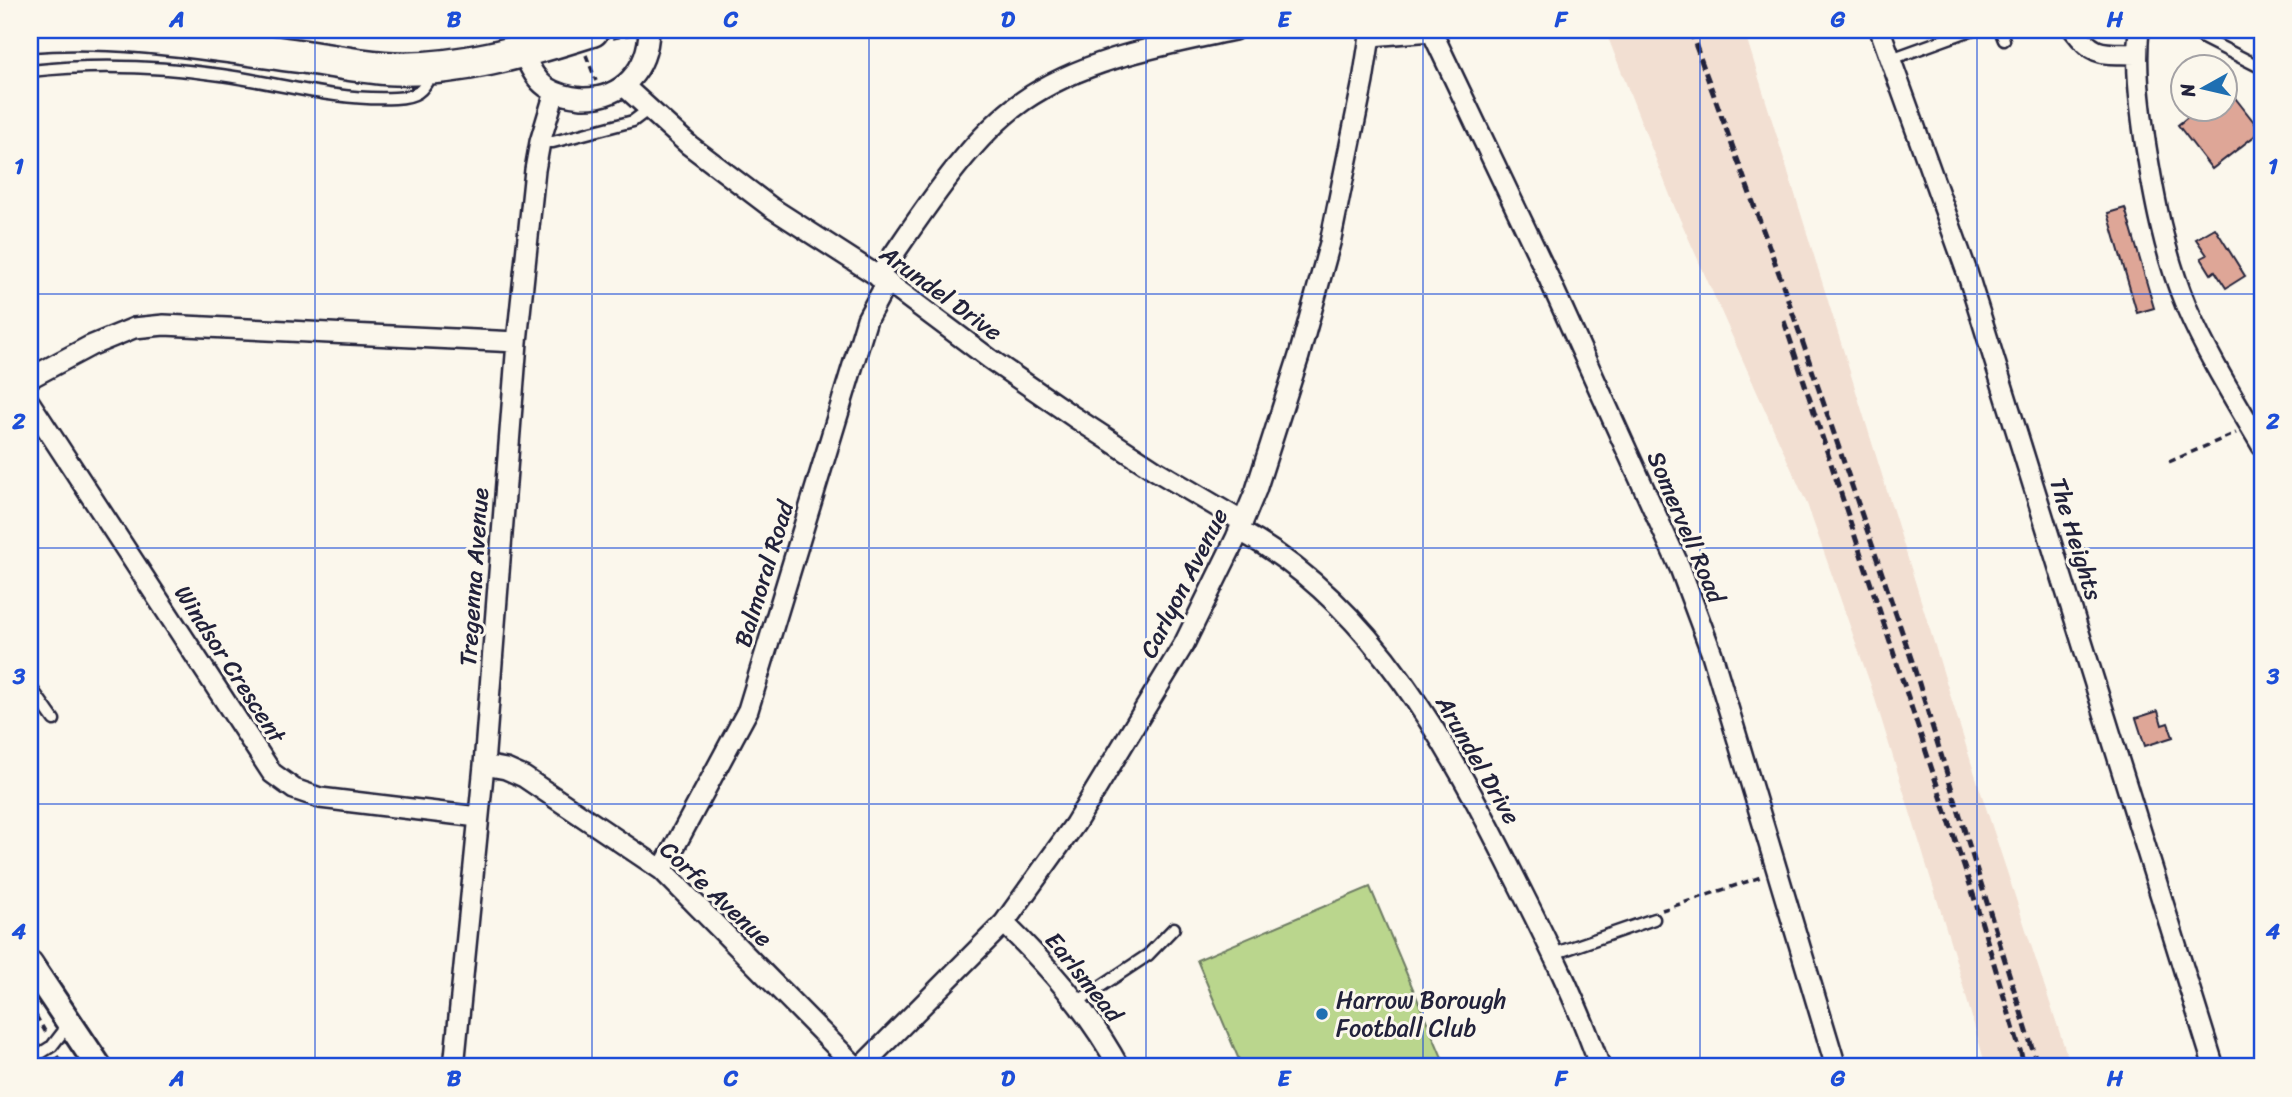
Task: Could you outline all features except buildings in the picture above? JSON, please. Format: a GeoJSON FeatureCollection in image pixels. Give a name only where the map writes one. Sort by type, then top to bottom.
{"type":"FeatureCollection","features":[{"type":"Feature","properties":{"kind":"main road"},"geometry":{"type":"LineString","coordinates":[[30,35],[72,32],[135,36],[384,68],[435,67],[588,39]]}},
{"type":"Feature","properties":{"kind":"street"},"geometry":{"type":"LineString","coordinates":[[522,52],[535,76],[555,92],[580,98],[601,96],[624,86],[643,63],[649,30]]}},
{"type":"Feature","properties":{"kind":"street","name":"Balmoral Road"},"geometry":{"type":"LineString","coordinates":[[662,870],[748,710],[867,318],[883,279],[964,160],[997,123],[1024,100],[1058,81],[1106,62],[1234,30]]}},
{"type":"Feature","properties":{"kind":"street"},"geometry":{"type":"LineString","coordinates":[[1371,33],[1431,30]]}},
{"type":"Feature","properties":{"kind":"street","name":"Somervell Road"},"geometry":{"type":"LineString","coordinates":[[1431,30],[1546,272],[1680,568],[1712,654],[1836,1067]]}},
{"type":"Feature","properties":{"kind":"street","name":"The Heights"},"geometry":{"type":"LineString","coordinates":[[1880,30],[1967,272],[2214,1067]]}},
{"type":"Feature","properties":{"kind":"street"},"geometry":{"type":"LineString","coordinates":[[2074,30],[2087,47],[2099,53],[2136,54]]}},
{"type":"Feature","properties":{"kind":"street"},"geometry":{"type":"LineString","coordinates":[[2139,30],[2136,54],[2141,109],[2157,214],[2185,304],[2213,365],[2262,446]]}},
{"type":"Feature","properties":{"kind":"street","name":"Carlyon Avenue"},"geometry":{"type":"LineString","coordinates":[[858,1067],[1004,923],[1075,824],[1184,644],[1242,527],[1299,356],[1330,243],[1371,33]]}},
{"type":"Feature","properties":{"kind":"street","name":"Arundel Drive"},"geometry":{"type":"LineString","coordinates":[[624,86],[689,145],[741,186],[883,279],[1064,410],[1242,527],[1304,573],[1354,623],[1401,680],[1448,752],[1476,802],[1553,954],[1600,1067]]}},
{"type":"Feature","properties":{"kind":"street","name":"Tregenna Avenue"},"geometry":{"type":"LineString","coordinates":[[454,1067],[484,765],[517,342],[535,170],[540,142],[555,92]]}},
{"type":"Feature","properties":{"kind":"street"},"geometry":{"type":"LineString","coordinates":[[30,378],[90,346],[134,328],[164,325],[517,342]]}},
{"type":"Feature","properties":{"kind":"street","name":"Windsor Crescent"},"geometry":{"type":"LineString","coordinates":[[30,403],[272,773],[294,789],[320,798],[478,817]]}},
{"type":"Feature","properties":{"kind":"street","name":"Corfe Avenue"},"geometry":{"type":"LineString","coordinates":[[484,765],[506,769],[524,777],[662,870],[858,1067]]}},
{"type":"Feature","properties":{"kind":"street","name":"Earlsmead"},"geometry":{"type":"LineString","coordinates":[[1004,923],[1049,967],[1077,1002],[1101,1034],[1119,1067]]}},
{"type":"Feature","properties":{"kind":"street"},"geometry":{"type":"LineString","coordinates":[[30,964],[99,1067]]}},
{"type":"Feature","properties":{"kind":"lane"},"geometry":{"type":"LineString","coordinates":[[1891,59],[1972,30]]}},
{"type":"Feature","properties":{"kind":"lane"},"geometry":{"type":"LineString","coordinates":[[2193,30],[2203,38],[2262,68]]}},
{"type":"Feature","properties":{"kind":"lane"},"geometry":{"type":"LineString","coordinates":[[30,71],[129,67],[175,69],[313,92],[397,98],[425,89],[435,67]]}},
{"type":"Feature","properties":{"kind":"lane"},"geometry":{"type":"LineString","coordinates":[[540,142],[553,142],[633,121],[649,109]]}},
{"type":"Feature","properties":{"kind":"lane"},"geometry":{"type":"LineString","coordinates":[[30,686],[54,720]]}},
{"type":"Feature","properties":{"kind":"lane"},"geometry":{"type":"LineString","coordinates":[[1553,954],[1654,919]]}},
{"type":"Feature","properties":{"kind":"lane"},"geometry":{"type":"LineString","coordinates":[[1077,1002],[1148,955],[1174,928]]}},
{"type":"Feature","properties":{"kind":"lane"},"geometry":{"type":"LineString","coordinates":[[30,1060],[52,1046],[69,1023]]}},
{"type":"Feature","properties":{"kind":"path"},"geometry":{"type":"LineString","coordinates":[[588,39],[601,96]]}},
{"type":"Feature","properties":{"kind":"path"},"geometry":{"type":"LineString","coordinates":[[2169,462],[2229,437],[2250,425]]}},
{"type":"Feature","properties":{"kind":"path"},"geometry":{"type":"LineString","coordinates":[[1654,919],[1660,910],[1777,872]]}},
{"type":"Feature","properties":{"kind":"shaded area"},"geometry":{"type":"Polygon","coordinates":[[[1605,30],[1744,30],[1971,762],[2071,1067],[1986,1067],[1871,686],[1807,504],[1675,208],[1605,30]]]}},
{"type":"Feature","properties":{"kind":"shaded area"},"geometry":{"type":"Polygon","coordinates":[[[30,1033],[51,1067],[30,1067],[30,1033]]]}},
{"type":"Feature","properties":{"kind":"green space","name":"Harrow Borough Football Club"},"geometry":{"type":"Polygon","coordinates":[[[1370,887],[1446,1067],[1242,1067],[1197,960],[1370,887]]]}},
{"type":"Feature","properties":{"kind":"railway"},"geometry":{"type":"LineString","coordinates":[[1690,30],[1781,279],[1912,661],[2038,1067]]}},
{"type":"Feature","properties":{"kind":"railway"},"geometry":{"type":"LineString","coordinates":[[1784,321],[1974,897],[2025,1067]]}},
{"type":"Feature","properties":{"kind":"place","name":"Harrow Borough Football Club"},"geometry":{"type":"Point","coordinates":[1322,1014]}}]}
